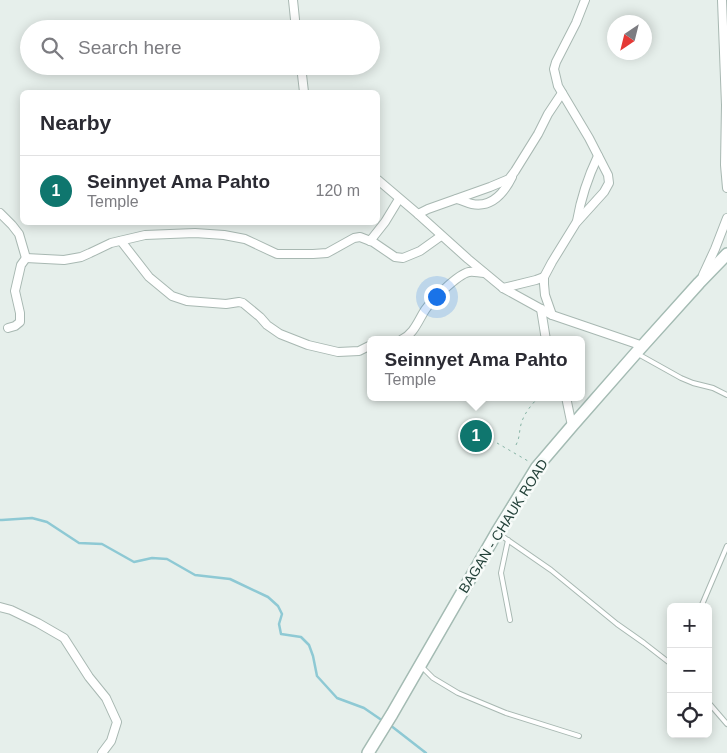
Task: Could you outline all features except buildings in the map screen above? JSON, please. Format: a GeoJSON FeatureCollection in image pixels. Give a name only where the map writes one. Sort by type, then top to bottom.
{"type":"FeatureCollection","features":[{"type":"Feature","properties":{"kind":"main road","name":"BAGAN - CHAUK ROAD"},"geometry":{"type":"LineString","coordinates":[[368,753],[537,467],[640,349],[727,254]]}},
{"type":"Feature","properties":{"kind":"street"},"geometry":{"type":"LineString","coordinates":[[293,0],[295,20]]}},
{"type":"Feature","properties":{"kind":"street"},"geometry":{"type":"LineString","coordinates":[[552,315],[545,294],[544,277],[576,222],[604,192],[609,183],[608,175],[558,86],[554,70],[585,0]]}},
{"type":"Feature","properties":{"kind":"street"},"geometry":{"type":"LineString","coordinates":[[722,0],[725,48],[727,188]]}},
{"type":"Feature","properties":{"kind":"street"},"geometry":{"type":"LineString","coordinates":[[302,75],[304,90]]}},
{"type":"Feature","properties":{"kind":"street"},"geometry":{"type":"LineString","coordinates":[[457,199],[474,204],[488,203],[507,188],[548,114],[562,93]]}},
{"type":"Feature","properties":{"kind":"street"},"geometry":{"type":"LineString","coordinates":[[576,222],[583,192],[598,156]]}},
{"type":"Feature","properties":{"kind":"street"},"geometry":{"type":"LineString","coordinates":[[418,214],[509,179],[517,169]]}},
{"type":"Feature","properties":{"kind":"street"},"geometry":{"type":"LineString","coordinates":[[380,182],[503,288],[552,315],[640,349]]}},
{"type":"Feature","properties":{"kind":"street"},"geometry":{"type":"LineString","coordinates":[[370,241],[385,222],[399,199]]}},
{"type":"Feature","properties":{"kind":"street"},"geometry":{"type":"LineString","coordinates":[[0,213],[19,234],[26,258]]}},
{"type":"Feature","properties":{"kind":"street"},"geometry":{"type":"LineString","coordinates":[[699,283],[727,218]]}},
{"type":"Feature","properties":{"kind":"street"},"geometry":{"type":"LineString","coordinates":[[26,258],[64,260],[80,257],[111,243],[145,235],[195,233],[245,239],[277,254],[327,253],[354,238],[360,237],[396,257],[404,258],[420,251],[441,236]]}},
{"type":"Feature","properties":{"kind":"street"},"geometry":{"type":"LineString","coordinates":[[121,241],[149,277],[172,296],[187,301],[226,304],[243,303],[260,316],[267,326],[280,334],[308,345],[338,352],[359,351],[367,347]]}},
{"type":"Feature","properties":{"kind":"street"},"geometry":{"type":"LineString","coordinates":[[8,328],[20,322],[15,291],[21,265],[26,258]]}},
{"type":"Feature","properties":{"kind":"street"},"geometry":{"type":"LineString","coordinates":[[408,336],[426,307],[462,275],[470,272],[484,273]]}},
{"type":"Feature","properties":{"kind":"street"},"geometry":{"type":"LineString","coordinates":[[503,288],[544,277]]}},
{"type":"Feature","properties":{"kind":"street"},"geometry":{"type":"LineString","coordinates":[[541,309],[545,336]]}},
{"type":"Feature","properties":{"kind":"street"},"geometry":{"type":"LineString","coordinates":[[567,401],[572,426]]}},
{"type":"Feature","properties":{"kind":"street"},"geometry":{"type":"LineString","coordinates":[[0,607],[29,618],[64,638],[89,677],[106,698],[117,722],[111,741],[102,753]]}},
{"type":"Feature","properties":{"kind":"lane"},"geometry":{"type":"LineString","coordinates":[[640,349],[681,378],[713,388],[727,395]]}},
{"type":"Feature","properties":{"kind":"lane"},"geometry":{"type":"LineString","coordinates":[[497,532],[551,570],[616,624],[667,661]]}},
{"type":"Feature","properties":{"kind":"lane"},"geometry":{"type":"LineString","coordinates":[[508,540],[501,573],[510,620]]}},
{"type":"Feature","properties":{"kind":"lane"},"geometry":{"type":"LineString","coordinates":[[703,603],[727,546]]}},
{"type":"Feature","properties":{"kind":"lane"},"geometry":{"type":"LineString","coordinates":[[420,665],[433,678],[458,694],[506,713],[579,736]]}},
{"type":"Feature","properties":{"kind":"lane"},"geometry":{"type":"LineString","coordinates":[[712,707],[727,724]]}},
{"type":"Feature","properties":{"kind":"path"},"geometry":{"type":"LineString","coordinates":[[516,445],[524,416],[535,401]]}},
{"type":"Feature","properties":{"kind":"path"},"geometry":{"type":"LineString","coordinates":[[497,443],[537,467]]}},
{"type":"Feature","properties":{"kind":"waterway"},"geometry":{"type":"LineString","coordinates":[[0,520],[32,518],[47,522],[79,543],[102,544],[134,562],[152,558],[167,559],[195,575],[230,579],[268,597],[278,606],[282,614],[279,624],[281,634],[301,637],[309,645],[317,676],[337,698],[364,708],[383,721]]}},
{"type":"Feature","properties":{"kind":"waterway"},"geometry":{"type":"LineString","coordinates":[[390,725],[426,753]]}},
{"type":"Feature","properties":{"kind":"place","name":"Seinnyet Ama Pahto"},"geometry":{"type":"Point","coordinates":[476,436]}}]}
